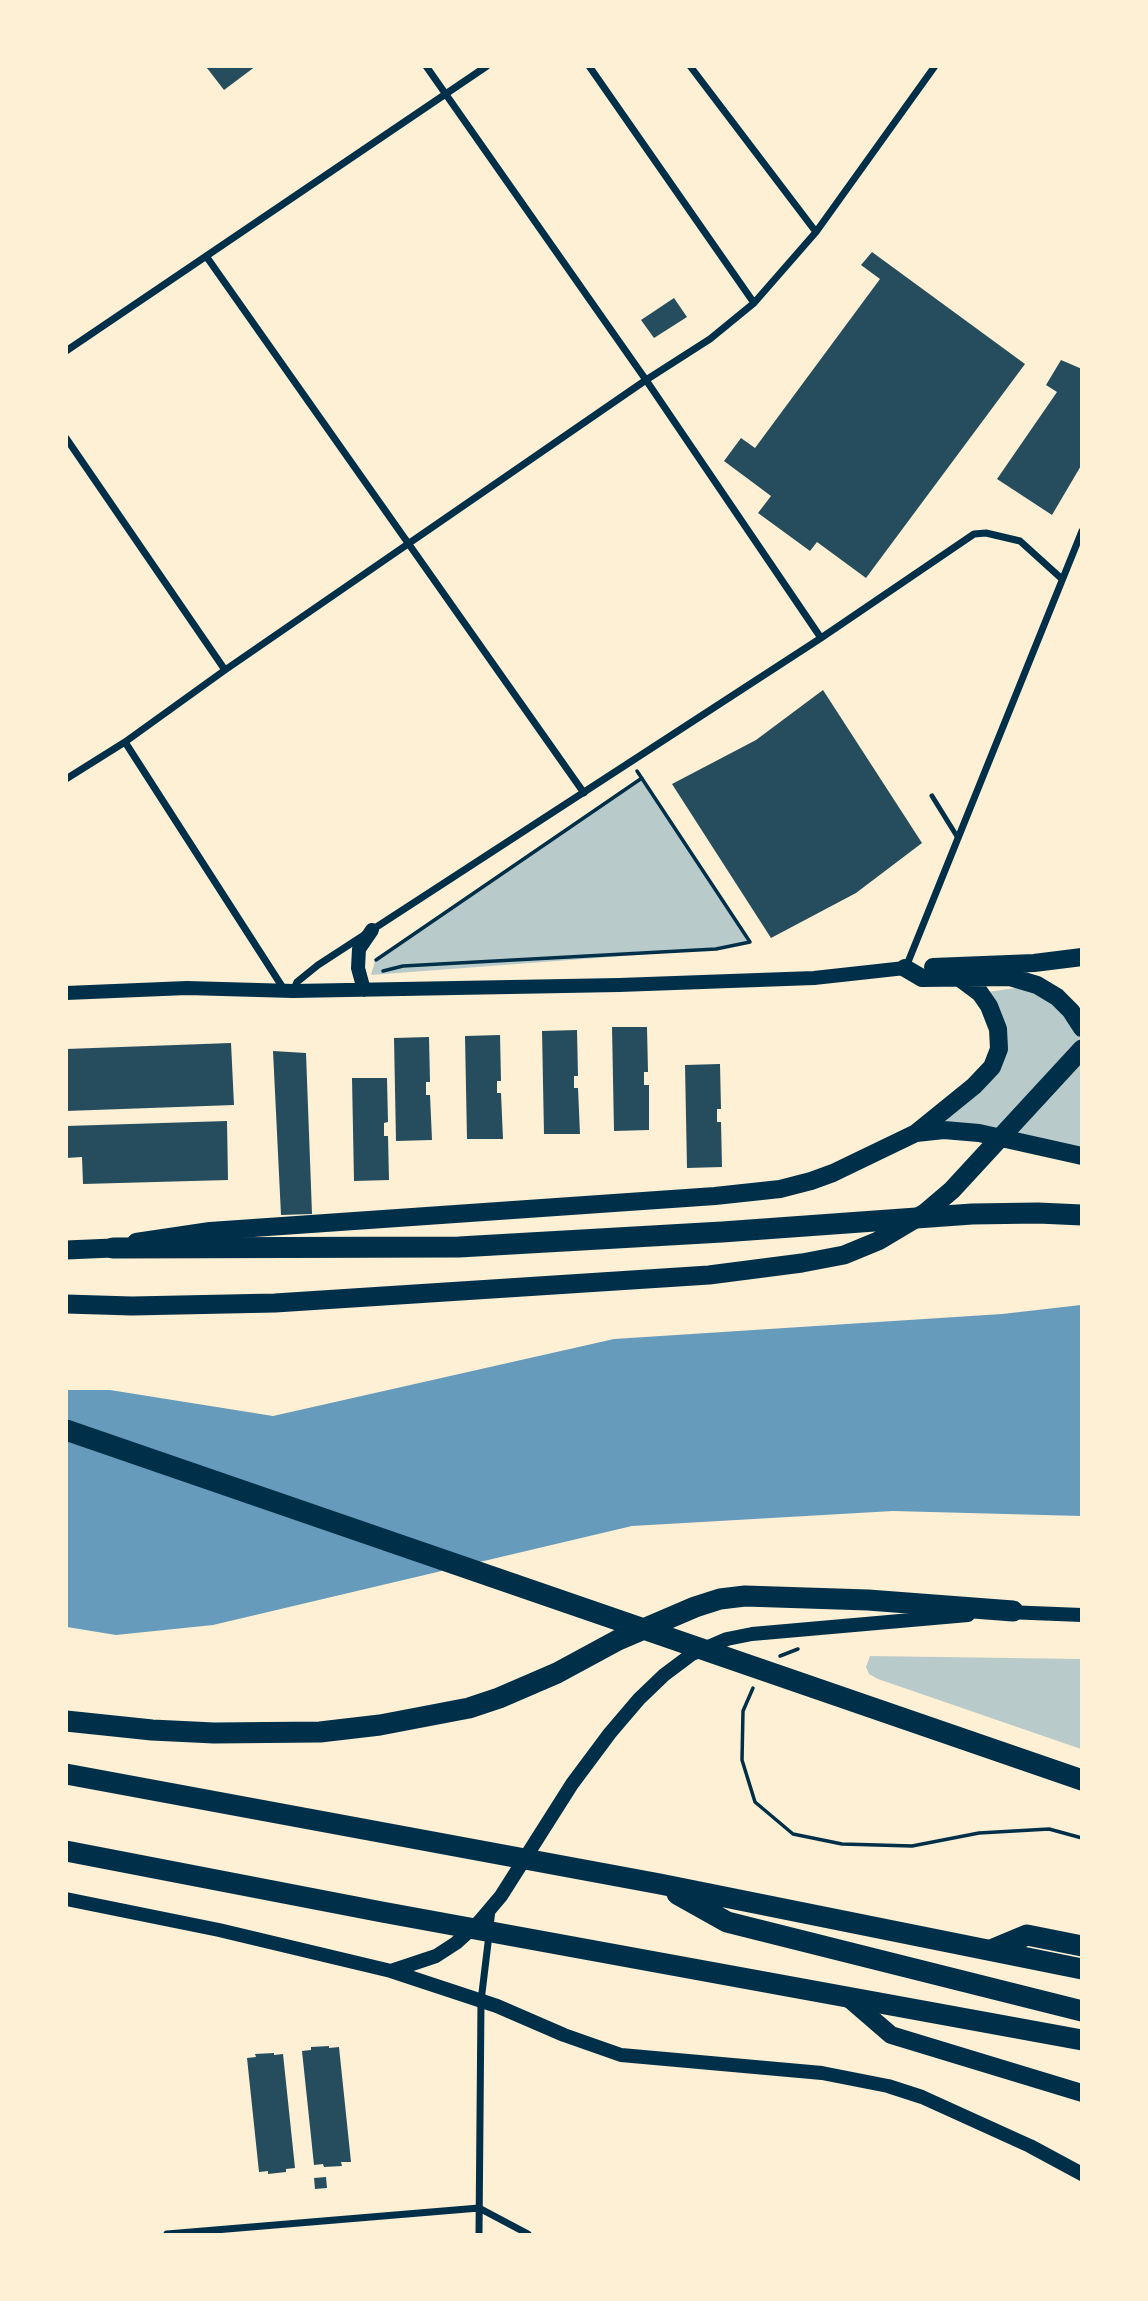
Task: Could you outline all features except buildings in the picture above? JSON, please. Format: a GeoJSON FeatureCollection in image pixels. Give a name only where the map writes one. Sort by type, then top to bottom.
{"type":"FeatureCollection","features":[{"type":"Feature","properties":{"kind":"highway"},"geometry":{"type":"LineString","coordinates":[[66,1304],[132,1306],[275,1303],[709,1275],[844,1255],[878,1241],[925,1213],[952,1190],[1082,1049]]}},
{"type":"Feature","properties":{"kind":"highway"},"geometry":{"type":"LineString","coordinates":[[66,1250],[459,1247],[972,1214],[1082,1215]]}},
{"type":"Feature","properties":{"kind":"highway"},"geometry":{"type":"LineString","coordinates":[[66,1430],[1079,1781]]}},
{"type":"Feature","properties":{"kind":"highway"},"geometry":{"type":"LineString","coordinates":[[66,1721],[152,1730],[238,1734],[320,1732],[380,1725],[469,1708],[499,1698],[556,1673],[618,1640],[695,1607],[720,1599],[745,1596],[868,1600],[1013,1611]]}},
{"type":"Feature","properties":{"kind":"highway"},"geometry":{"type":"LineString","coordinates":[[66,1774],[660,1884],[1082,1969]]}},
{"type":"Feature","properties":{"kind":"highway"},"geometry":{"type":"LineString","coordinates":[[66,1851],[382,1912],[1082,2040]]}},
{"type":"Feature","properties":{"kind":"highway"},"geometry":{"type":"LineString","coordinates":[[660,1884],[727,1922],[1082,2011]]}},
{"type":"Feature","properties":{"kind":"highway"},"geometry":{"type":"LineString","coordinates":[[991,1950],[1027,1936],[1082,1946]]}},
{"type":"Feature","properties":{"kind":"main road"},"geometry":{"type":"LineString","coordinates":[[364,990],[358,968],[359,949],[372,930]]}},
{"type":"Feature","properties":{"kind":"main road"},"geometry":{"type":"LineString","coordinates":[[66,993],[187,988],[289,991],[715,982],[814,978],[905,968],[1034,963],[1082,957]]}},
{"type":"Feature","properties":{"kind":"main road"},"geometry":{"type":"LineString","coordinates":[[905,968],[922,978],[1010,977],[1037,985],[1058,997],[1082,1028]]}},
{"type":"Feature","properties":{"kind":"main road"},"geometry":{"type":"LineString","coordinates":[[113,1248],[153,1238],[210,1231],[702,1197],[780,1189],[811,1181],[916,1133],[974,1086],[992,1067],[999,1049],[998,1029],[989,1006],[980,993],[960,978]]}},
{"type":"Feature","properties":{"kind":"main road"},"geometry":{"type":"LineString","coordinates":[[916,1133],[944,1130],[979,1133],[1082,1156]]}},
{"type":"Feature","properties":{"kind":"main road"},"geometry":{"type":"LineString","coordinates":[[391,1971],[436,1956],[456,1943],[479,1922],[572,1784],[610,1733],[656,1683],[692,1654],[727,1639],[752,1634],[1013,1611],[1082,1615]]}},
{"type":"Feature","properties":{"kind":"main road"},"geometry":{"type":"LineString","coordinates":[[66,1899],[219,1930],[391,1971],[481,2001],[599,2049],[621,2055],[822,2073],[888,2086],[922,2096],[1082,2174]]}},
{"type":"Feature","properties":{"kind":"main road"},"geometry":{"type":"LineString","coordinates":[[847,1997],[891,2035],[1082,2093]]}},
{"type":"Feature","properties":{"kind":"street"},"geometry":{"type":"LineString","coordinates":[[426,66],[646,380],[821,638]]}},
{"type":"Feature","properties":{"kind":"street"},"geometry":{"type":"LineString","coordinates":[[66,351],[487,66]]}},
{"type":"Feature","properties":{"kind":"street"},"geometry":{"type":"LineString","coordinates":[[589,66],[754,303]]}},
{"type":"Feature","properties":{"kind":"street"},"geometry":{"type":"LineString","coordinates":[[690,66],[816,232]]}},
{"type":"Feature","properties":{"kind":"street"},"geometry":{"type":"LineString","coordinates":[[66,779],[125,742],[225,670],[646,380],[710,339],[754,303],[816,232],[935,66]]}},
{"type":"Feature","properties":{"kind":"street"},"geometry":{"type":"LineString","coordinates":[[206,256],[584,793]]}},
{"type":"Feature","properties":{"kind":"street"},"geometry":{"type":"LineString","coordinates":[[66,438],[225,670]]}},
{"type":"Feature","properties":{"kind":"street"},"geometry":{"type":"LineString","coordinates":[[905,968],[1082,531]]}},
{"type":"Feature","properties":{"kind":"street"},"geometry":{"type":"LineString","coordinates":[[125,742],[289,991],[318,965],[821,638],[974,534],[995,534],[1020,541],[1062,579]]}},
{"type":"Feature","properties":{"kind":"street"},"geometry":{"type":"LineString","coordinates":[[479,2235],[481,2001],[492,1906]]}},
{"type":"Feature","properties":{"kind":"street"},"geometry":{"type":"LineString","coordinates":[[167,2235],[479,2208],[528,2235]]}},
{"type":"Feature","properties":{"kind":"lane"},"geometry":{"type":"LineString","coordinates":[[932,796],[958,838]]}},
{"type":"Feature","properties":{"kind":"path"},"geometry":{"type":"LineString","coordinates":[[382,972],[403,966],[716,949],[750,942],[630,761]]}},
{"type":"Feature","properties":{"kind":"path"},"geometry":{"type":"LineString","coordinates":[[374,966],[376,958],[642,778]]}},
{"type":"Feature","properties":{"kind":"path"},"geometry":{"type":"LineString","coordinates":[[776,1659],[784,1653],[808,1646]]}},
{"type":"Feature","properties":{"kind":"path"},"geometry":{"type":"LineString","coordinates":[[757,1681],[743,1711],[742,1760],[755,1802],[793,1834],[842,1844],[912,1846],[979,1833],[1049,1829],[1082,1838]]}},
{"type":"Feature","properties":{"kind":"shaded area"},"geometry":{"type":"Polygon","coordinates":[[[642,778],[750,942],[716,949],[371,975],[376,958],[642,778]]]}},
{"type":"Feature","properties":{"kind":"shaded area"},"geometry":{"type":"Polygon","coordinates":[[[1037,985],[1081,1028],[1081,1156],[916,1133],[999,1049],[980,993],[1037,985]]]}},
{"type":"Feature","properties":{"kind":"shaded area"},"geometry":{"type":"Polygon","coordinates":[[[870,1656],[1081,1659],[1081,1749],[878,1679],[869,1674],[866,1667],[870,1656]]]}},
{"type":"Feature","properties":{"kind":"water"},"geometry":{"type":"Polygon","coordinates":[[[1081,1305],[1081,1516],[893,1511],[632,1526],[213,1625],[116,1635],[67,1627],[66,1390],[110,1390],[273,1416],[614,1339],[1002,1314],[1081,1305]]]}}]}
